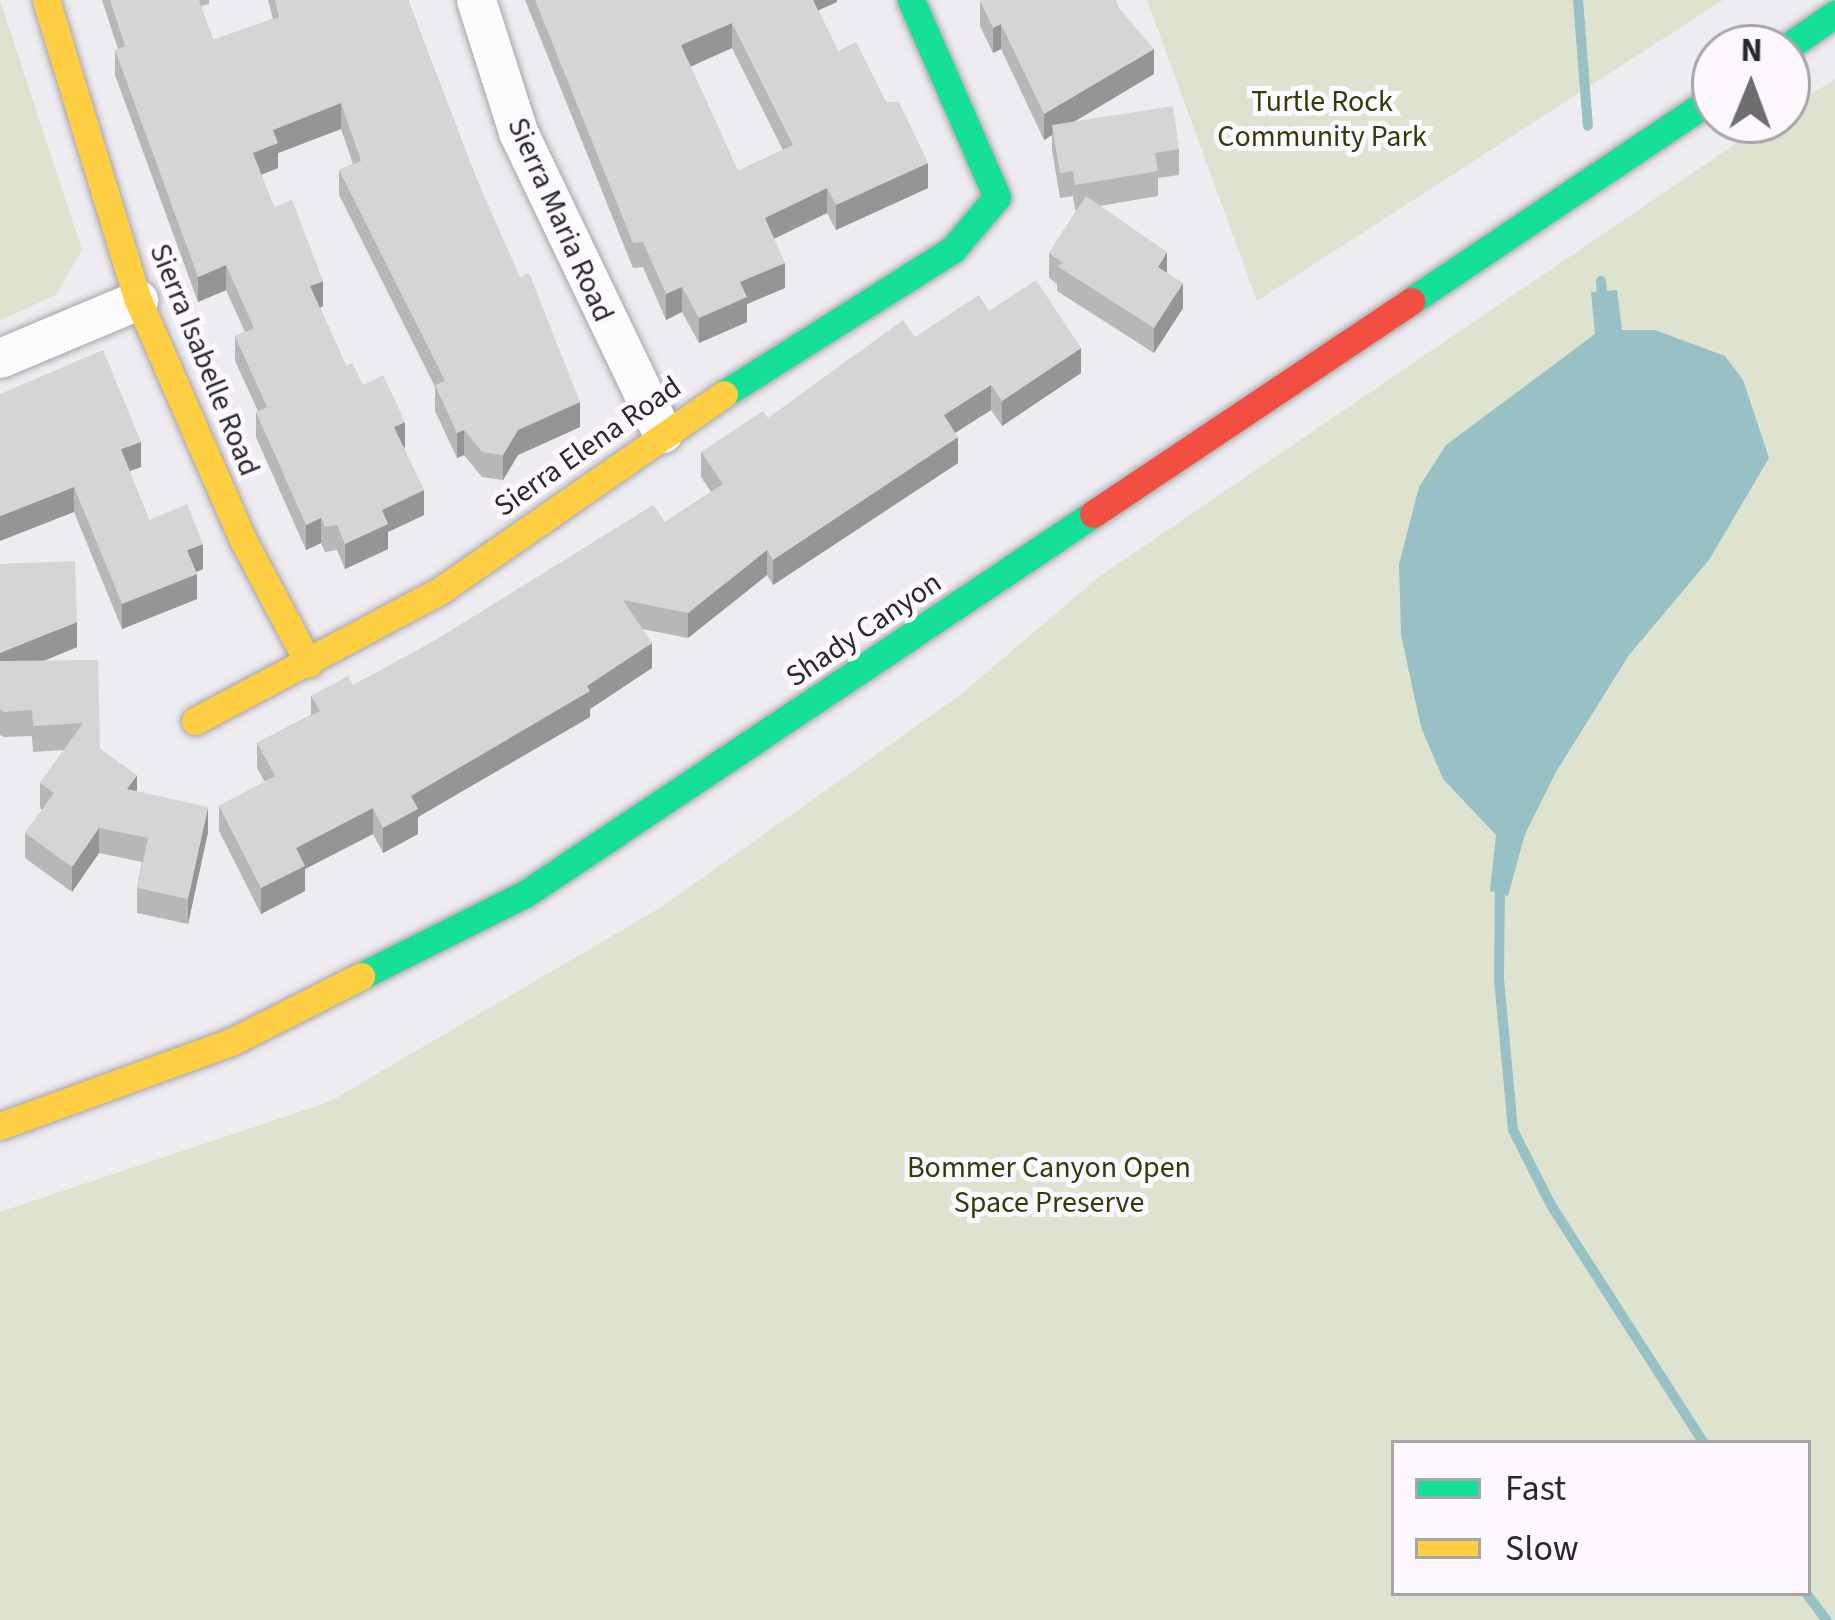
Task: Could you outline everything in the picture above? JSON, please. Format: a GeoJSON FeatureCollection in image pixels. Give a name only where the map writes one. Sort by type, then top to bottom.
{"type":"FeatureCollection","features":[{"type":"Feature","properties":{"kind":"main road","name":"Sierra Isabelle Road"},"geometry":{"type":"LineString","coordinates":[[46,0],[138,300],[243,540],[309,664]]}},
{"type":"Feature","properties":{"kind":"main road","name":"Sierra Elena Road"},"geometry":{"type":"LineString","coordinates":[[195,721],[441,590],[662,433],[953,249],[997,196],[911,0]]}},
{"type":"Feature","properties":{"kind":"main road","name":"Shady Canyon"},"geometry":{"type":"LineString","coordinates":[[0,1126],[231,1042],[525,894],[1691,113]]}},
{"type":"Feature","properties":{"kind":"street","name":"Sierra Maria Road"},"geometry":{"type":"LineString","coordinates":[[476,0],[518,132],[662,433]]}},
{"type":"Feature","properties":{"kind":"street"},"geometry":{"type":"LineString","coordinates":[[0,358],[138,300]]}},
{"type":"Feature","properties":{"kind":"green space"},"geometry":{"type":"Polygon","coordinates":[[[0,0],[82,250],[56,295],[0,320],[0,0]]]}},
{"type":"Feature","properties":{"kind":"green space","name":"Turtle Rock Community Park"},"geometry":{"type":"Polygon","coordinates":[[[1147,0],[1723,0],[1257,301],[1147,0]]]}},
{"type":"Feature","properties":{"kind":"green space","name":"Bommer Canyon Open Space Preserve"},"geometry":{"type":"Polygon","coordinates":[[[1835,79],[1835,1620],[0,1620],[0,1212],[329,1102],[660,908],[960,695],[1100,576],[1735,144],[1811,144],[1811,94],[1835,79]]]}},
{"type":"Feature","properties":{"kind":"water"},"geometry":{"type":"Polygon","coordinates":[[[1617,290],[1622,330],[1655,330],[1725,356],[1743,380],[1769,458],[1709,560],[1629,655],[1556,772],[1525,834],[1508,896],[1490,891],[1496,835],[1443,779],[1421,727],[1401,635],[1399,564],[1419,487],[1446,445],[1595,334],[1591,292],[1617,290]]]}},
{"type":"Feature","properties":{"kind":"building"},"geometry":{"type":"Polygon","coordinates":[[[110,0],[199,0],[213,40],[279,17],[275,0],[408,0],[474,173],[520,277],[529,273],[580,402],[518,430],[503,455],[482,452],[464,430],[457,433],[435,385],[445,381],[339,170],[361,161],[341,103],[273,130],[278,143],[253,153],[274,207],[292,200],[323,281],[310,286],[346,366],[352,363],[363,385],[383,375],[405,422],[394,427],[424,490],[382,510],[388,524],[345,544],[337,525],[325,527],[321,518],[306,525],[256,412],[267,407],[235,336],[254,328],[226,265],[198,277],[115,50],[125,46],[110,0]]]}},
{"type":"Feature","properties":{"kind":"building"},"geometry":{"type":"Polygon","coordinates":[[[535,0],[813,0],[838,51],[856,42],[886,102],[899,102],[928,163],[836,205],[827,188],[765,218],[785,263],[740,282],[747,297],[699,318],[682,287],[666,294],[643,242],[633,243],[535,0]],[[732,23],[681,45],[738,171],[793,145],[732,23]]]}},
{"type":"Feature","properties":{"kind":"building"},"geometry":{"type":"Polygon","coordinates":[[[982,0],[1116,0],[1154,49],[1044,114],[1001,24],[993,28],[982,0]]]}},
{"type":"Feature","properties":{"kind":"building"},"geometry":{"type":"Polygon","coordinates":[[[1173,106],[1179,149],[1155,153],[1158,171],[1075,185],[1073,171],[1060,173],[1052,125],[1173,106]]]}},
{"type":"Feature","properties":{"kind":"building"},"geometry":{"type":"Polygon","coordinates":[[[1086,196],[1167,252],[1158,267],[1183,283],[1154,328],[1057,266],[1063,263],[1049,253],[1086,196]]]}},
{"type":"Feature","properties":{"kind":"building"},"geometry":{"type":"Polygon","coordinates":[[[1036,280],[1081,348],[1002,401],[991,385],[944,415],[958,437],[773,560],[767,550],[688,613],[623,600],[652,643],[587,686],[590,691],[411,796],[418,809],[383,828],[373,808],[296,848],[305,866],[261,888],[219,806],[275,776],[257,743],[320,711],[311,696],[348,676],[353,685],[434,641],[653,505],[665,522],[723,484],[701,452],[763,411],[768,418],[903,320],[915,337],[979,295],[989,311],[1036,280]]]}},
{"type":"Feature","properties":{"kind":"building"},"geometry":{"type":"Polygon","coordinates":[[[103,350],[141,442],[121,449],[149,520],[187,504],[203,544],[187,550],[197,574],[122,604],[74,487],[0,516],[0,394],[103,350]]]}},
{"type":"Feature","properties":{"kind":"building"},"geometry":{"type":"Polygon","coordinates":[[[75,561],[77,622],[0,653],[0,564],[75,561]]]}},
{"type":"Feature","properties":{"kind":"building"},"geometry":{"type":"Polygon","coordinates":[[[98,660],[100,749],[137,775],[127,789],[208,807],[188,899],[137,888],[148,838],[99,828],[72,867],[25,833],[54,793],[40,783],[83,723],[33,726],[32,710],[4,712],[0,709],[0,661],[98,660]]]}},
{"type":"Feature","properties":{"kind":"waterway"},"geometry":{"type":"LineString","coordinates":[[1578,0],[1588,126]]}},
{"type":"Feature","properties":{"kind":"waterway"},"geometry":{"type":"LineString","coordinates":[[1601,281],[1603,305]]}},
{"type":"Feature","properties":{"kind":"waterway"},"geometry":{"type":"LineString","coordinates":[[1500,883],[1499,979],[1513,1130],[1551,1205],[1702,1440]]}},
{"type":"Feature","properties":{"kind":"waterway"},"geometry":{"type":"LineString","coordinates":[[1808,1596],[1826,1620]]}},
{"type":"Feature","properties":{"kind":"traffic: fast"},"geometry":{"type":"LineString","coordinates":[[724,394],[953,249],[997,197],[911,0]]}},
{"type":"Feature","properties":{"kind":"traffic: fast"},"geometry":{"type":"LineString","coordinates":[[1811,31],[1835,14]]}},
{"type":"Feature","properties":{"kind":"traffic: fast"},"geometry":{"type":"LineString","coordinates":[[1411,301],[1691,113]]}},
{"type":"Feature","properties":{"kind":"traffic: fast"},"geometry":{"type":"LineString","coordinates":[[361,976],[525,894],[1093,514]]}},
{"type":"Feature","properties":{"kind":"traffic: slow"},"geometry":{"type":"LineString","coordinates":[[46,0],[138,300],[243,540],[309,664]]}},
{"type":"Feature","properties":{"kind":"traffic: slow"},"geometry":{"type":"LineString","coordinates":[[195,721],[441,590],[724,394]]}},
{"type":"Feature","properties":{"kind":"traffic: slow"},"geometry":{"type":"LineString","coordinates":[[0,1126],[231,1042],[361,976]]}},
{"type":"Feature","properties":{"kind":"traffic: jam"},"geometry":{"type":"LineString","coordinates":[[1093,514],[1411,301]]}}]}
